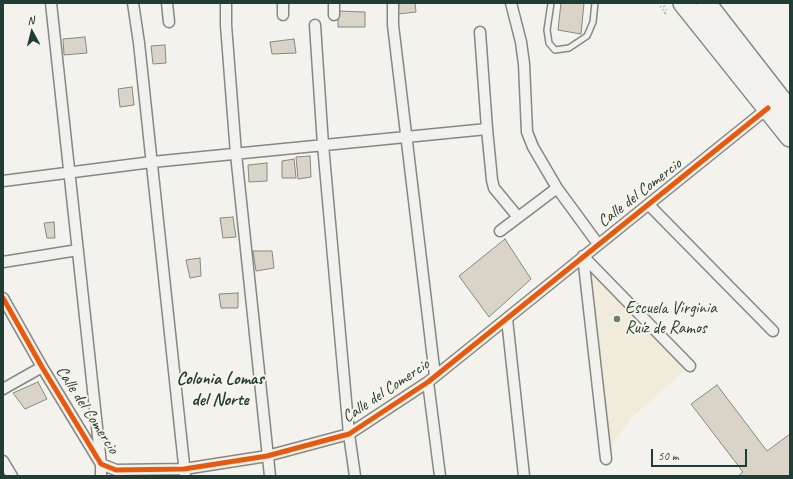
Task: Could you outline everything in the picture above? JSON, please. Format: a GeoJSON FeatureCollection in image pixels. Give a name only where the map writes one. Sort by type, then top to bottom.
{"type":"FeatureCollection","features":[{"type":"Feature","properties":{"kind":"highway"},"geometry":{"type":"LineString","coordinates":[[684,3],[768,108],[790,138]]}},
{"type":"Feature","properties":{"kind":"highway"},"geometry":{"type":"LineString","coordinates":[[706,3],[790,110]]}},
{"type":"Feature","properties":{"kind":"street"},"geometry":{"type":"LineString","coordinates":[[51,3],[102,464],[101,476]]}},
{"type":"Feature","properties":{"kind":"street"},"geometry":{"type":"LineString","coordinates":[[133,3],[139,43],[185,473]]}},
{"type":"Feature","properties":{"kind":"street"},"geometry":{"type":"LineString","coordinates":[[167,3],[169,22]]}},
{"type":"Feature","properties":{"kind":"street"},"geometry":{"type":"LineString","coordinates":[[226,3],[226,26],[236,154],[270,476]]}},
{"type":"Feature","properties":{"kind":"street"},"geometry":{"type":"LineString","coordinates":[[283,3],[283,15]]}},
{"type":"Feature","properties":{"kind":"street"},"geometry":{"type":"LineString","coordinates":[[334,3],[334,15]]}},
{"type":"Feature","properties":{"kind":"street"},"geometry":{"type":"LineString","coordinates":[[393,3],[393,25],[407,137],[440,476]]}},
{"type":"Feature","properties":{"kind":"street"},"geometry":{"type":"LineString","coordinates":[[511,3],[521,42],[524,64],[527,132],[533,147],[557,188],[598,244]]}},
{"type":"Feature","properties":{"kind":"street"},"geometry":{"type":"LineString","coordinates":[[315,25],[323,145],[349,434],[355,476]]}},
{"type":"Feature","properties":{"kind":"street"},"geometry":{"type":"LineString","coordinates":[[480,32],[492,180],[494,188],[518,217]]}},
{"type":"Feature","properties":{"kind":"street","name":"Calle del Comercio"},"geometry":{"type":"LineString","coordinates":[[3,298],[42,367],[102,464],[116,470],[185,473],[267,456],[349,434],[431,379],[768,108]]}},
{"type":"Feature","properties":{"kind":"street"},"geometry":{"type":"LineString","coordinates":[[3,181],[69,171],[152,162],[487,129]]}},
{"type":"Feature","properties":{"kind":"street"},"geometry":{"type":"LineString","coordinates":[[500,231],[557,188]]}},
{"type":"Feature","properties":{"kind":"street"},"geometry":{"type":"LineString","coordinates":[[649,205],[773,331]]}},
{"type":"Feature","properties":{"kind":"street"},"geometry":{"type":"LineString","coordinates":[[3,262],[78,250]]}},
{"type":"Feature","properties":{"kind":"street"},"geometry":{"type":"LineString","coordinates":[[583,256],[690,366]]}},
{"type":"Feature","properties":{"kind":"street"},"geometry":{"type":"LineString","coordinates":[[583,256],[606,459]]}},
{"type":"Feature","properties":{"kind":"street"},"geometry":{"type":"LineString","coordinates":[[507,319],[524,476]]}},
{"type":"Feature","properties":{"kind":"street"},"geometry":{"type":"LineString","coordinates":[[3,389],[42,367]]}},
{"type":"Feature","properties":{"kind":"street"},"geometry":{"type":"LineString","coordinates":[[3,461],[12,476]]}},
{"type":"Feature","properties":{"kind":"lane"},"geometry":{"type":"LineString","coordinates":[[551,3],[547,30],[549,43],[554,50],[569,48],[586,36],[592,22],[594,3]]}},
{"type":"Feature","properties":{"kind":"path"},"geometry":{"type":"LineString","coordinates":[[658,3],[665,13],[668,11],[662,3]]}},
{"type":"Feature","properties":{"kind":"shaded area","name":"Escuela Virginia Ruíz de Ramos"},"geometry":{"type":"Polygon","coordinates":[[[590,269],[687,369],[632,417],[610,448],[590,269]]]}},
{"type":"Feature","properties":{"kind":"building"},"geometry":{"type":"Polygon","coordinates":[[[399,3],[415,3],[416,12],[398,14],[399,3]]]}},
{"type":"Feature","properties":{"kind":"building"},"geometry":{"type":"Polygon","coordinates":[[[561,3],[584,3],[581,34],[558,30],[561,3]]]}},
{"type":"Feature","properties":{"kind":"building"},"geometry":{"type":"Polygon","coordinates":[[[338,11],[365,12],[365,27],[338,27],[338,11]]]}},
{"type":"Feature","properties":{"kind":"building"},"geometry":{"type":"Polygon","coordinates":[[[85,37],[87,53],[64,55],[63,39],[85,37]]]}},
{"type":"Feature","properties":{"kind":"building"},"geometry":{"type":"Polygon","coordinates":[[[294,39],[296,53],[272,54],[270,42],[294,39]]]}},
{"type":"Feature","properties":{"kind":"building"},"geometry":{"type":"Polygon","coordinates":[[[165,45],[166,63],[153,64],[151,46],[165,45]]]}},
{"type":"Feature","properties":{"kind":"building"},"geometry":{"type":"Polygon","coordinates":[[[132,87],[134,105],[120,107],[118,89],[132,87]]]}},
{"type":"Feature","properties":{"kind":"building"},"geometry":{"type":"Polygon","coordinates":[[[310,156],[311,177],[298,179],[296,157],[310,156]]]}},
{"type":"Feature","properties":{"kind":"building"},"geometry":{"type":"Polygon","coordinates":[[[294,159],[296,178],[282,178],[282,161],[294,159]]]}},
{"type":"Feature","properties":{"kind":"building"},"geometry":{"type":"Polygon","coordinates":[[[267,163],[267,181],[249,182],[248,165],[267,163]]]}},
{"type":"Feature","properties":{"kind":"building"},"geometry":{"type":"Polygon","coordinates":[[[233,217],[236,237],[223,238],[220,218],[233,217]]]}},
{"type":"Feature","properties":{"kind":"building"},"geometry":{"type":"Polygon","coordinates":[[[54,222],[55,238],[47,238],[44,223],[54,222]]]}},
{"type":"Feature","properties":{"kind":"building"},"geometry":{"type":"Polygon","coordinates":[[[505,239],[531,279],[489,317],[459,276],[505,239]]]}},
{"type":"Feature","properties":{"kind":"building"},"geometry":{"type":"Polygon","coordinates":[[[253,251],[272,251],[274,268],[256,271],[253,251]]]}},
{"type":"Feature","properties":{"kind":"building"},"geometry":{"type":"Polygon","coordinates":[[[200,258],[201,276],[190,278],[186,260],[200,258]]]}},
{"type":"Feature","properties":{"kind":"building"},"geometry":{"type":"Polygon","coordinates":[[[238,293],[238,308],[221,308],[219,294],[238,293]]]}},
{"type":"Feature","properties":{"kind":"building"},"geometry":{"type":"Polygon","coordinates":[[[38,382],[47,399],[25,409],[13,393],[38,382]]]}},
{"type":"Feature","properties":{"kind":"building"},"geometry":{"type":"Polygon","coordinates":[[[717,385],[767,451],[790,434],[790,476],[738,476],[743,472],[691,404],[717,385]]]}},
{"type":"Feature","properties":{"kind":"cycle path"},"geometry":{"type":"LineString","coordinates":[[3,298],[42,367],[101,464],[116,470],[184,469],[267,456],[349,434],[428,382],[768,108]]}},
{"type":"Feature","properties":{"kind":"place","name":"Escuela Virginia Ruíz de Ramos"},"geometry":{"type":"Point","coordinates":[617,319]}},
{"type":"Feature","properties":{"kind":"district","name":"Colonia Lomas del Norte"},"geometry":{"type":"Point","coordinates":[220,389]}}]}
